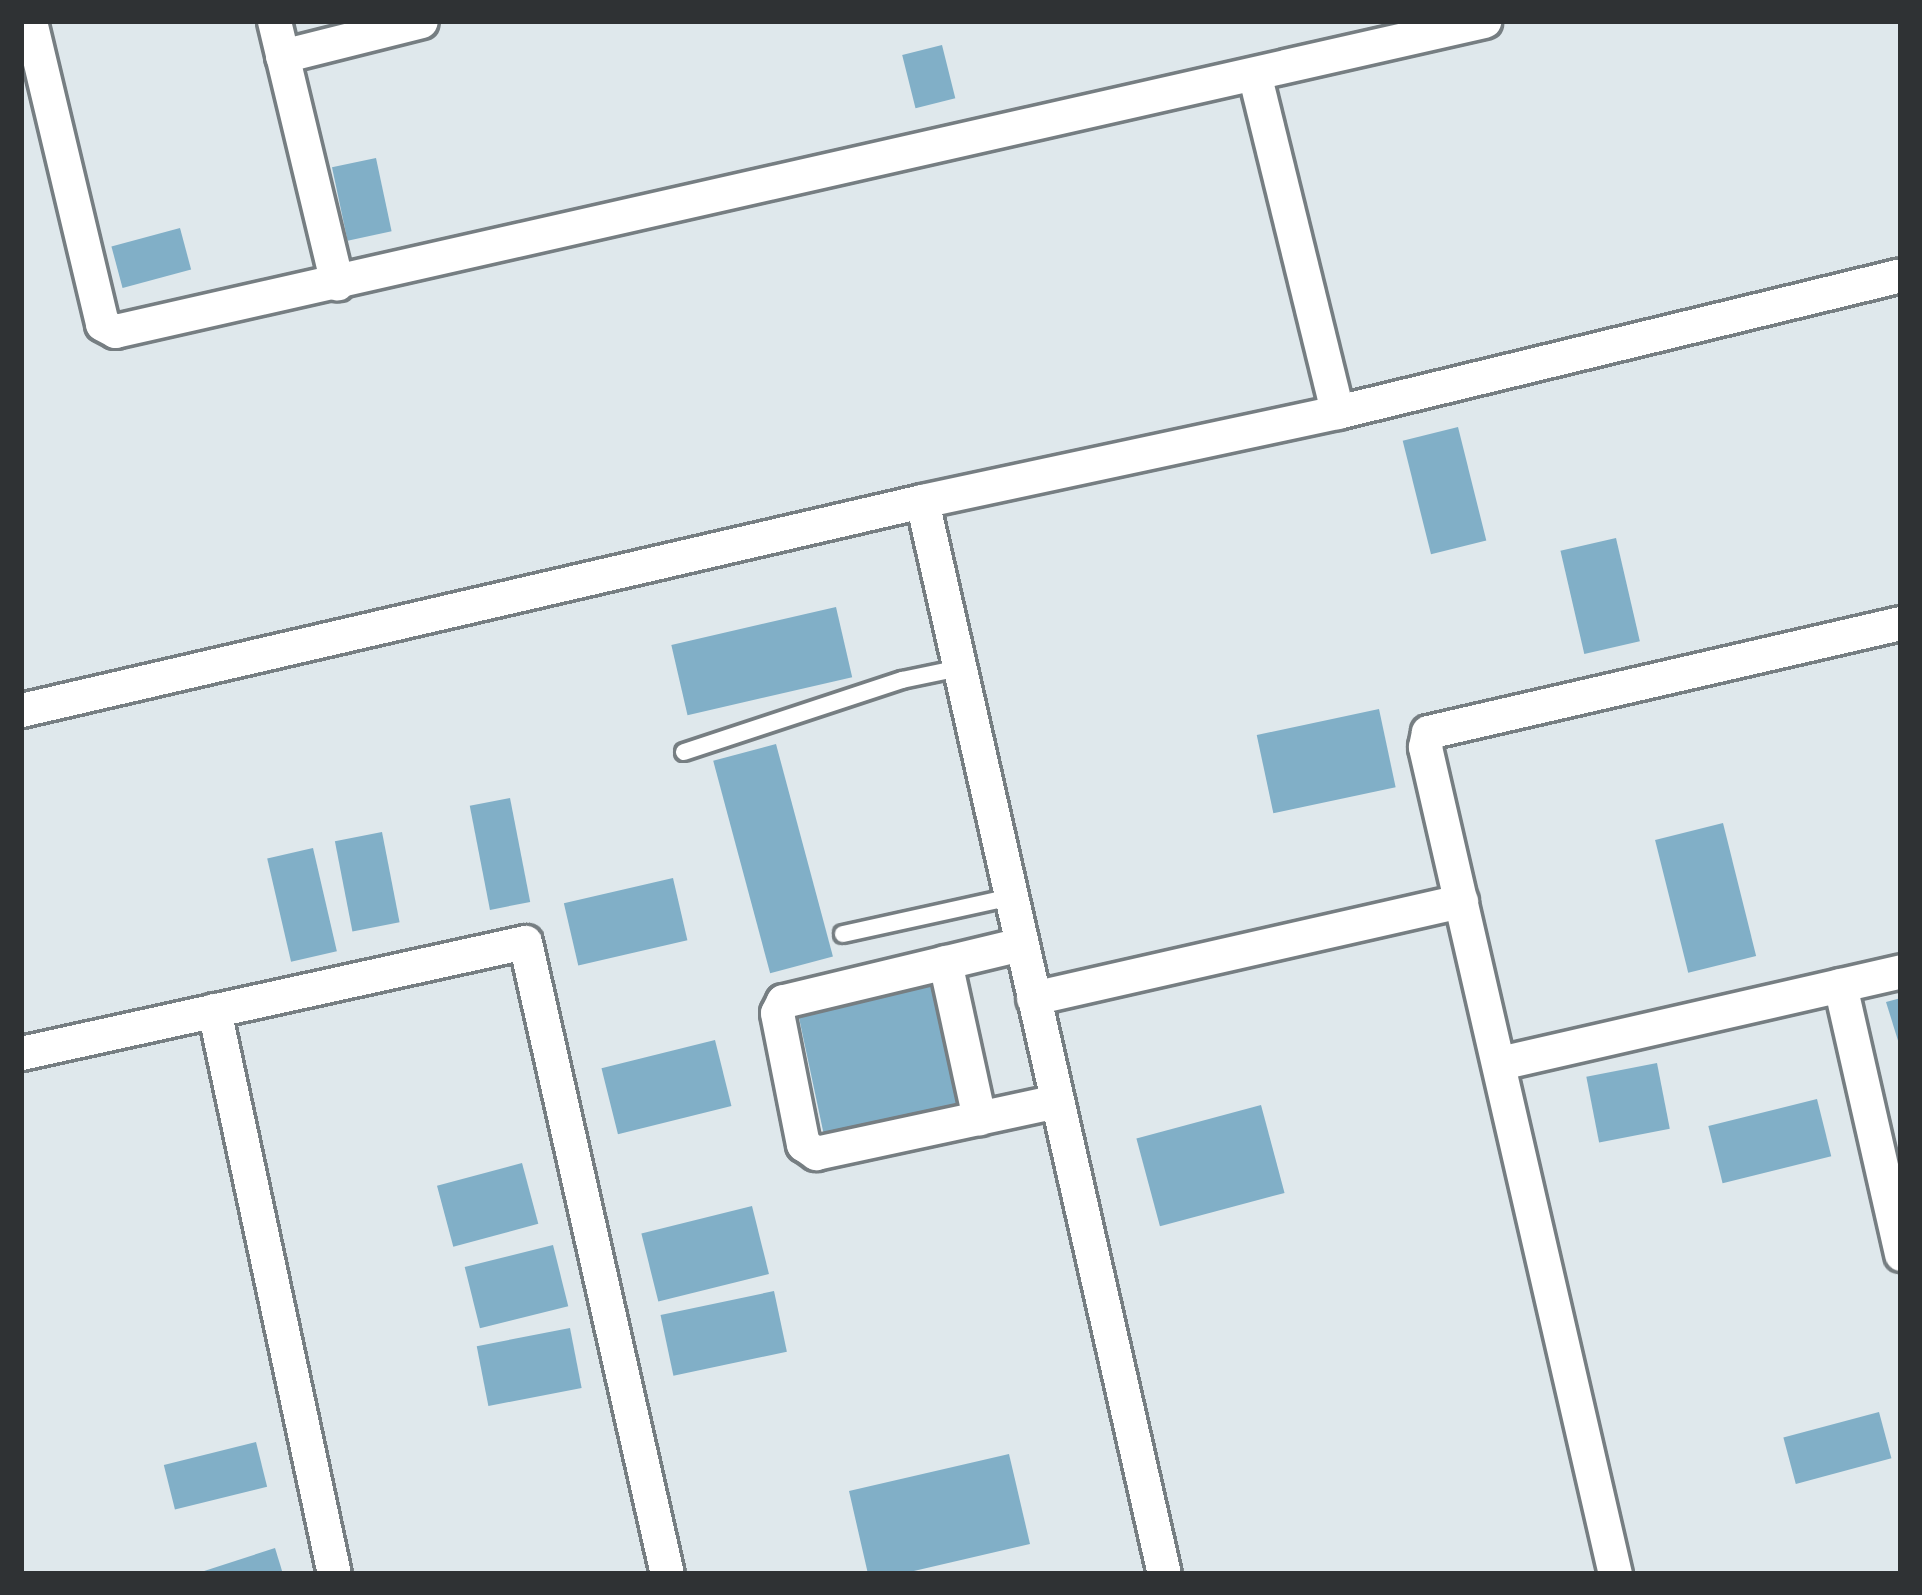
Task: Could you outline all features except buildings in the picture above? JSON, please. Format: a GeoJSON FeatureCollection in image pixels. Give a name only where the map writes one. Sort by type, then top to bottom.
{"type":"FeatureCollection","features":[{"type":"Feature","properties":{"kind":"street"},"geometry":{"type":"LineString","coordinates":[[30,21],[106,329],[337,284],[1484,21]]}},
{"type":"Feature","properties":{"kind":"street"},"geometry":{"type":"LineString","coordinates":[[274,21],[337,284]]}},
{"type":"Feature","properties":{"kind":"street"},"geometry":{"type":"LineString","coordinates":[[282,56],[421,21]]}},
{"type":"Feature","properties":{"kind":"street"},"geometry":{"type":"LineString","coordinates":[[1256,76],[1337,412]]}},
{"type":"Feature","properties":{"kind":"street"},"geometry":{"type":"LineString","coordinates":[[21,710],[922,501],[1337,412],[1901,275]]}},
{"type":"Feature","properties":{"kind":"street"},"geometry":{"type":"LineString","coordinates":[[922,501],[1164,1574]]}},
{"type":"Feature","properties":{"kind":"street"},"geometry":{"type":"LineString","coordinates":[[1615,1574],[1425,747],[1428,732],[1437,726],[1901,623]]}},
{"type":"Feature","properties":{"kind":"street"},"geometry":{"type":"LineString","coordinates":[[1034,998],[1461,901]]}},
{"type":"Feature","properties":{"kind":"street"},"geometry":{"type":"LineString","coordinates":[[21,1053],[525,942],[668,1574]]}},
{"type":"Feature","properties":{"kind":"street"},"geometry":{"type":"LineString","coordinates":[[1021,944],[790,999],[778,1006],[802,1144],[815,1153],[1056,1101]]}},
{"type":"Feature","properties":{"kind":"street"},"geometry":{"type":"LineString","coordinates":[[945,962],[979,1118]]}},
{"type":"Feature","properties":{"kind":"street"},"geometry":{"type":"LineString","coordinates":[[1500,1063],[1901,970]]}},
{"type":"Feature","properties":{"kind":"street"},"geometry":{"type":"LineString","coordinates":[[1840,985],[1901,1254]]}},
{"type":"Feature","properties":{"kind":"street"},"geometry":{"type":"LineString","coordinates":[[214,1010],[334,1574]]}},
{"type":"Feature","properties":{"kind":"lane"},"geometry":{"type":"LineString","coordinates":[[684,752],[881,687],[961,668]]}},
{"type":"Feature","properties":{"kind":"lane"},"geometry":{"type":"LineString","coordinates":[[844,934],[1011,897]]}}]}
